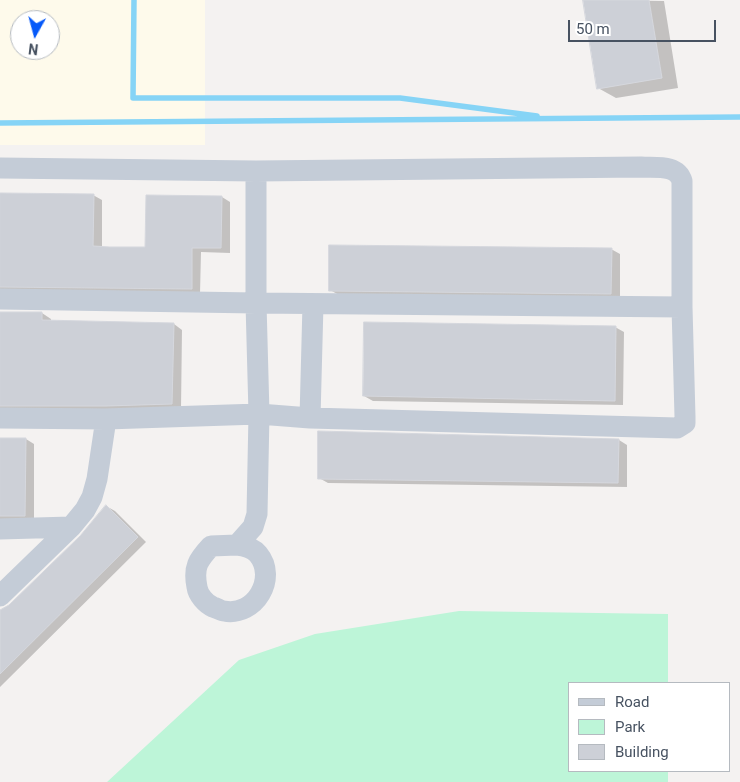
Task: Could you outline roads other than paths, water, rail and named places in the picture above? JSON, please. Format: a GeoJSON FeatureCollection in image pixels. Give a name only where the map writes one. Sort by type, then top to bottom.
{"type":"FeatureCollection","features":[{"type":"Feature","properties":{"kind":"street"},"geometry":{"type":"LineString","coordinates":[[0,168],[256,171],[641,167],[666,168],[676,171],[682,181],[682,307],[685,423],[677,428],[310,418],[259,414],[106,419],[0,418]]}},
{"type":"Feature","properties":{"kind":"street"},"geometry":{"type":"LineString","coordinates":[[237,545],[253,527],[257,514],[259,414],[256,303],[256,171]]}},
{"type":"Feature","properties":{"kind":"street"},"geometry":{"type":"LineString","coordinates":[[0,299],[682,307]]}},
{"type":"Feature","properties":{"kind":"street"},"geometry":{"type":"LineString","coordinates":[[310,418],[312,304]]}},
{"type":"Feature","properties":{"kind":"street"},"geometry":{"type":"LineString","coordinates":[[0,596],[71,528],[86,510],[92,497],[106,419]]}},
{"type":"Feature","properties":{"kind":"street"},"geometry":{"type":"LineString","coordinates":[[0,529],[71,528]]}},
{"type":"Feature","properties":{"kind":"waterway"},"geometry":{"type":"LineString","coordinates":[[134,0],[133,98],[400,98],[537,116]]}},
{"type":"Feature","properties":{"kind":"waterway"},"geometry":{"type":"LineString","coordinates":[[0,123],[740,117]]}}]}
